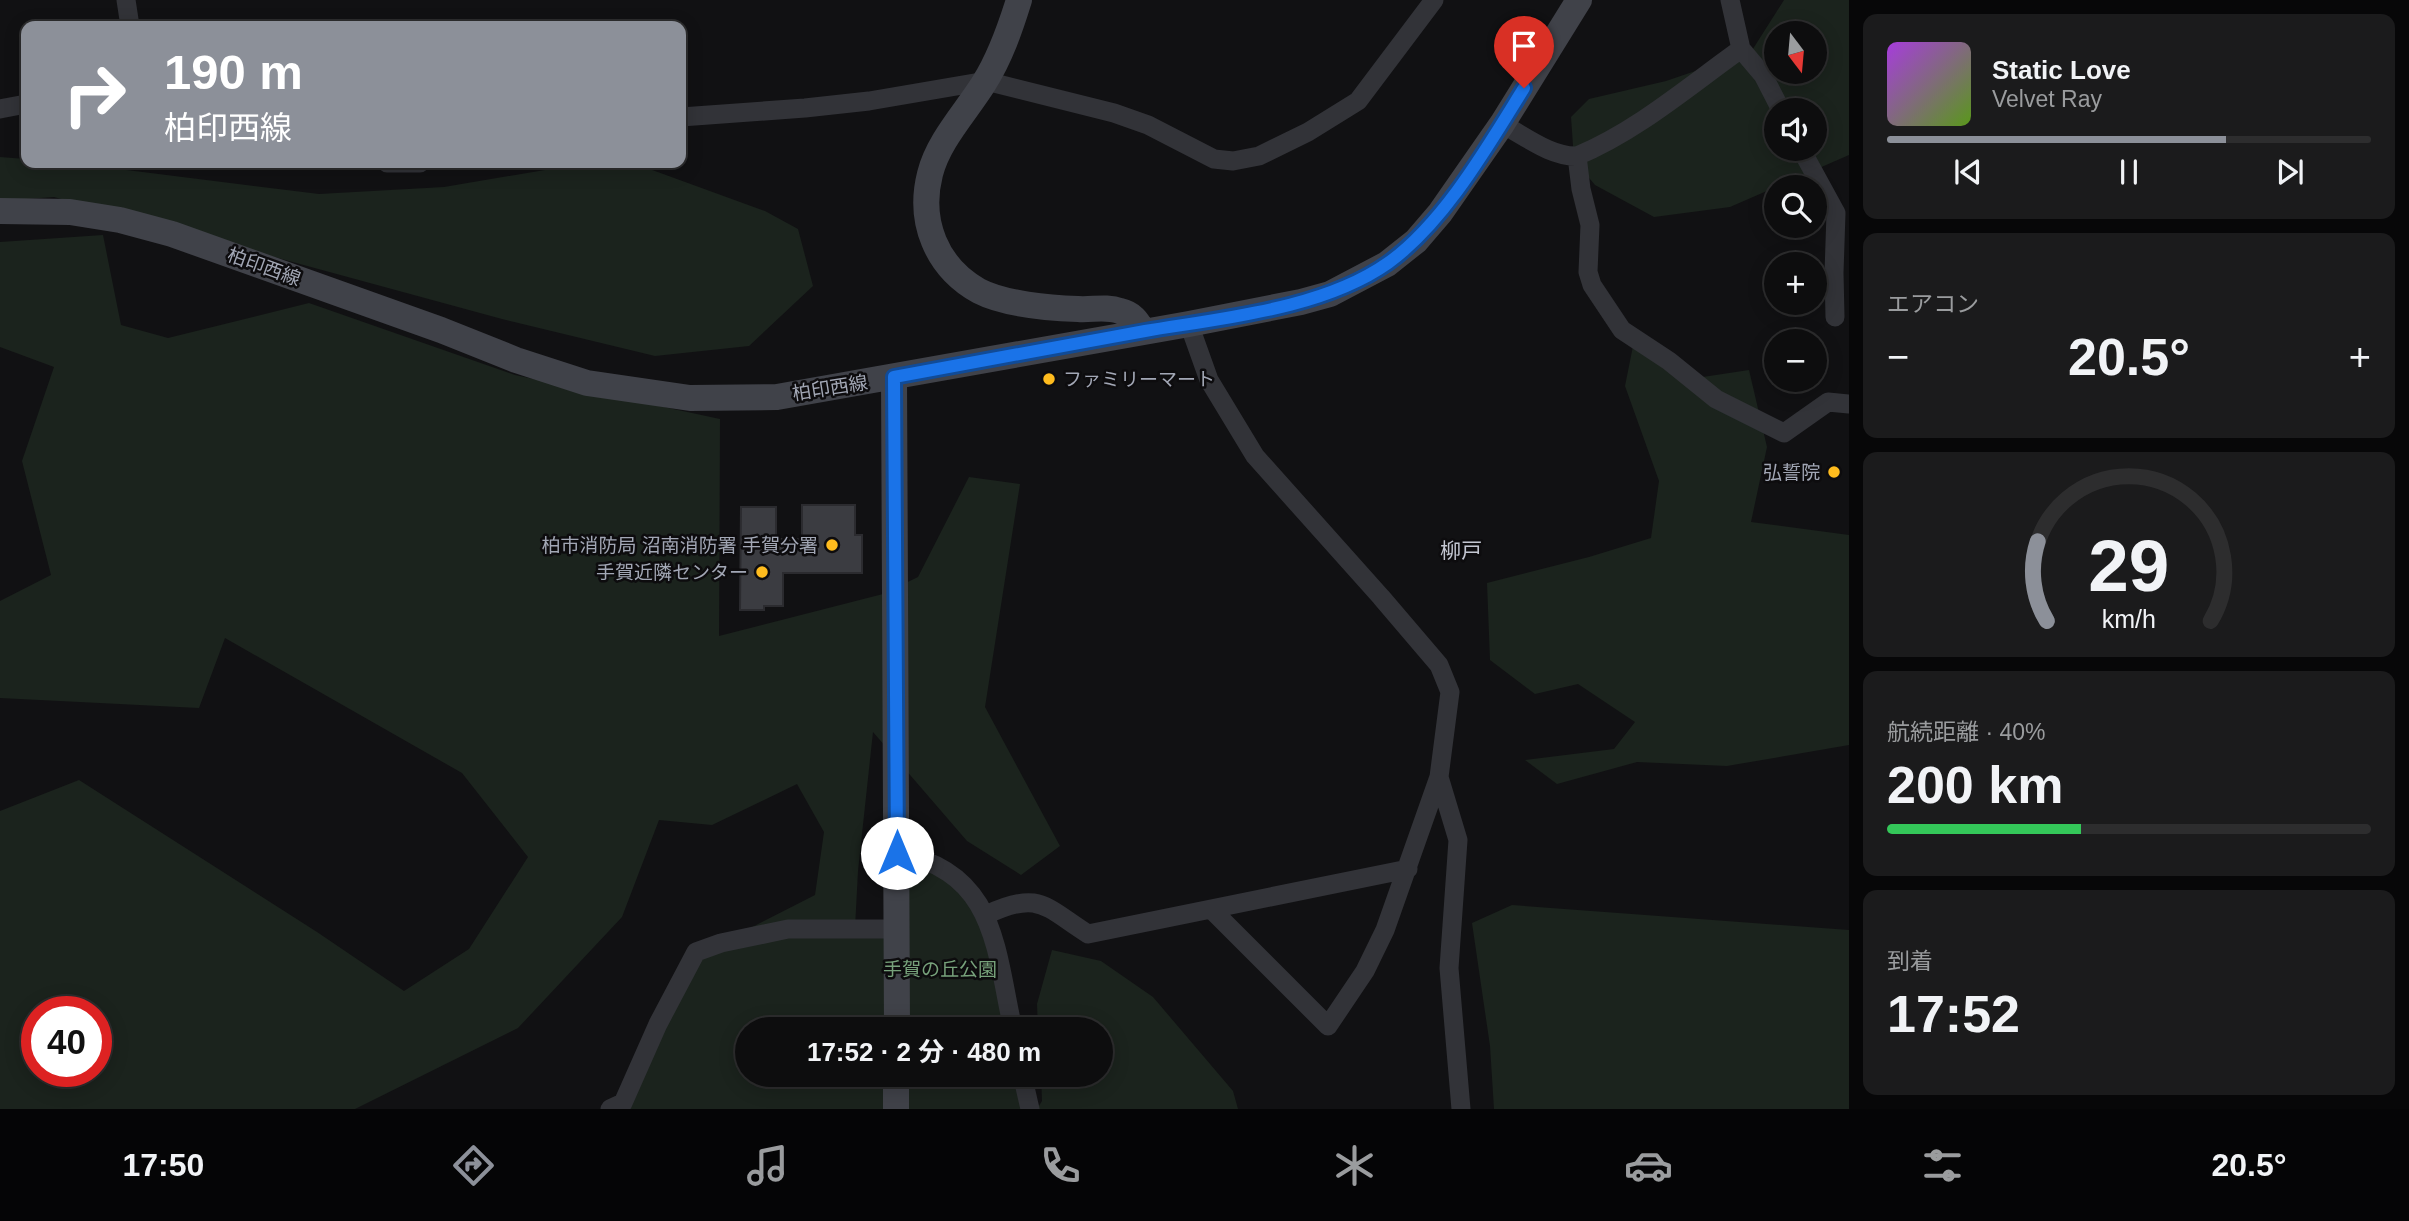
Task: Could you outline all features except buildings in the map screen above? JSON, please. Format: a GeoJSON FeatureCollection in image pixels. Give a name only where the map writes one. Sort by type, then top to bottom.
{"type":"FeatureCollection","features":[{"type":"Feature","properties":{"kind":"main road"},"geometry":{"type":"LineString","coordinates":[[1019,0],[1001,52],[986,81],[932,164],[925,192],[926,220],[933,243],[942,258],[959,276],[980,291],[1010,301],[1123,311],[1134,317],[1143,331]]}},
{"type":"Feature","properties":{"kind":"main road","name":"柏印西線"},"geometry":{"type":"LineString","coordinates":[[0,211],[70,212],[120,219],[173,234],[441,330],[516,360],[587,383],[690,398],[777,397],[1189,324],[1330,294],[1387,264],[1416,240],[1440,213],[1502,124],[1579,0]]}},
{"type":"Feature","properties":{"kind":"main road"},"geometry":{"type":"LineString","coordinates":[[894,377],[897,1017]]}},
{"type":"Feature","properties":{"kind":"main road"},"geometry":{"type":"LineString","coordinates":[[896,1087],[896,1109]]}},
{"type":"Feature","properties":{"kind":"street"},"geometry":{"type":"LineString","coordinates":[[125,0],[129,21]]}},
{"type":"Feature","properties":{"kind":"street"},"geometry":{"type":"LineString","coordinates":[[686,117],[869,101],[986,81],[1114,113],[1148,125],[1214,159],[1233,161],[1259,156],[1296,138],[1358,101],[1434,0]]}},
{"type":"Feature","properties":{"kind":"street"},"geometry":{"type":"LineString","coordinates":[[1730,0],[1741,49],[1763,75],[1774,98]]}},
{"type":"Feature","properties":{"kind":"street"},"geometry":{"type":"LineString","coordinates":[[1502,124],[1550,151],[1568,157],[1577,156],[1600,146],[1637,123],[1741,49]]}},
{"type":"Feature","properties":{"kind":"street"},"geometry":{"type":"LineString","coordinates":[[0,109],[21,105]]}},
{"type":"Feature","properties":{"kind":"street"},"geometry":{"type":"LineString","coordinates":[[1577,156],[1581,189],[1590,225],[1588,272],[1592,285],[1622,330],[1669,360],[1716,398],[1784,433],[1828,402],[1849,404]]}},
{"type":"Feature","properties":{"kind":"street"},"geometry":{"type":"LineString","coordinates":[[1808,161],[1836,213],[1833,273],[1835,317]]}},
{"type":"Feature","properties":{"kind":"street"},"geometry":{"type":"LineString","coordinates":[[1189,324],[1209,380],[1255,457],[1439,665],[1450,692],[1439,777],[1408,869],[1385,930],[1365,971],[1328,1026],[1211,909]]}},
{"type":"Feature","properties":{"kind":"street"},"geometry":{"type":"LineString","coordinates":[[1439,777],[1458,840],[1449,968],[1461,1109]]}},
{"type":"Feature","properties":{"kind":"street"},"geometry":{"type":"LineString","coordinates":[[897,853],[920,857],[946,869],[967,886],[986,915],[1010,1017]]}},
{"type":"Feature","properties":{"kind":"street"},"geometry":{"type":"LineString","coordinates":[[986,915],[1009,904],[1028,901],[1040,903],[1088,934],[1408,869]]}},
{"type":"Feature","properties":{"kind":"street"},"geometry":{"type":"LineString","coordinates":[[610,1109],[623,1103],[658,1024],[696,951],[788,929],[898,929]]}},
{"type":"Feature","properties":{"kind":"street"},"geometry":{"type":"LineString","coordinates":[[1025,1087],[1030,1109]]}},
{"type":"Feature","properties":{"kind":"green space"},"geometry":{"type":"Polygon","coordinates":[[[1784,0],[1849,0],[1849,155],[1803,175],[1764,175],[1764,192],[1730,207],[1654,217],[1595,185],[1574,160],[1571,117],[1589,99],[1666,81],[1751,52],[1764,32],[1764,84],[1827,84],[1827,21],[1771,21],[1784,0]]]}},
{"type":"Feature","properties":{"kind":"green space"},"geometry":{"type":"Polygon","coordinates":[[[0,157],[21,159],[21,168],[111,168],[319,194],[444,187],[556,168],[647,168],[765,211],[798,229],[813,286],[749,346],[655,356],[502,319],[54,197],[0,201],[0,157]]]}},
{"type":"Feature","properties":{"kind":"green space","name":"手賀の丘公園"},"geometry":{"type":"Polygon","coordinates":[[[103,235],[121,325],[168,338],[309,303],[515,375],[720,419],[719,636],[883,594],[918,577],[969,477],[1020,484],[985,707],[1060,846],[1021,875],[967,841],[873,732],[858,871],[855,928],[898,929],[897,853],[967,886],[1009,1017],[735,1017],[735,1087],[1025,1087],[1030,1109],[610,1109],[696,952],[721,943],[815,895],[824,832],[797,784],[712,825],[659,820],[622,917],[518,1028],[355,1109],[0,1109],[0,811],[79,780],[317,932],[404,991],[469,949],[528,857],[462,773],[225,638],[199,708],[0,698],[0,601],[51,575],[22,461],[54,367],[0,347],[0,242],[103,235]]]}},
{"type":"Feature","properties":{"kind":"green space"},"geometry":{"type":"Polygon","coordinates":[[[1633,346],[1696,378],[1749,370],[1767,447],[1751,522],[1849,535],[1849,745],[1727,766],[1637,762],[1557,784],[1525,760],[1614,749],[1635,722],[1578,684],[1535,694],[1490,660],[1487,583],[1651,538],[1659,481],[1625,386],[1633,346]]]}},
{"type":"Feature","properties":{"kind":"green space"},"geometry":{"type":"Polygon","coordinates":[[[1512,905],[1849,930],[1849,1109],[1494,1109],[1490,1046],[1472,923],[1512,905]]]}},
{"type":"Feature","properties":{"kind":"green space"},"geometry":{"type":"Polygon","coordinates":[[[1052,950],[1101,961],[1153,997],[1233,1091],[1238,1109],[1037,1109],[1042,1101],[1041,1087],[1113,1087],[1113,1017],[1038,1017],[1037,1004],[1052,950]]]}},
{"type":"Feature","properties":{"kind":"place","name":"ファミリーマート"},"geometry":{"type":"Point","coordinates":[1049,379]}},
{"type":"Feature","properties":{"kind":"place","name":"弘誓院"},"geometry":{"type":"Point","coordinates":[1834,472]}},
{"type":"Feature","properties":{"kind":"place","name":"柏市消防局 沼南消防署 手賀分署"},"geometry":{"type":"Point","coordinates":[832,545]}},
{"type":"Feature","properties":{"kind":"place","name":"手賀近隣センター"},"geometry":{"type":"Point","coordinates":[762,572]}},
{"type":"Feature","properties":{"kind":"district","name":"柳戸"},"geometry":{"type":"Point","coordinates":[1461,550]}},
{"type":"Feature","properties":{"kind":"route"},"geometry":{"type":"LineString","coordinates":[[897,853],[894,377],[1189,324],[1330,294],[1387,264],[1416,240],[1440,213],[1524,88]]}}]}
